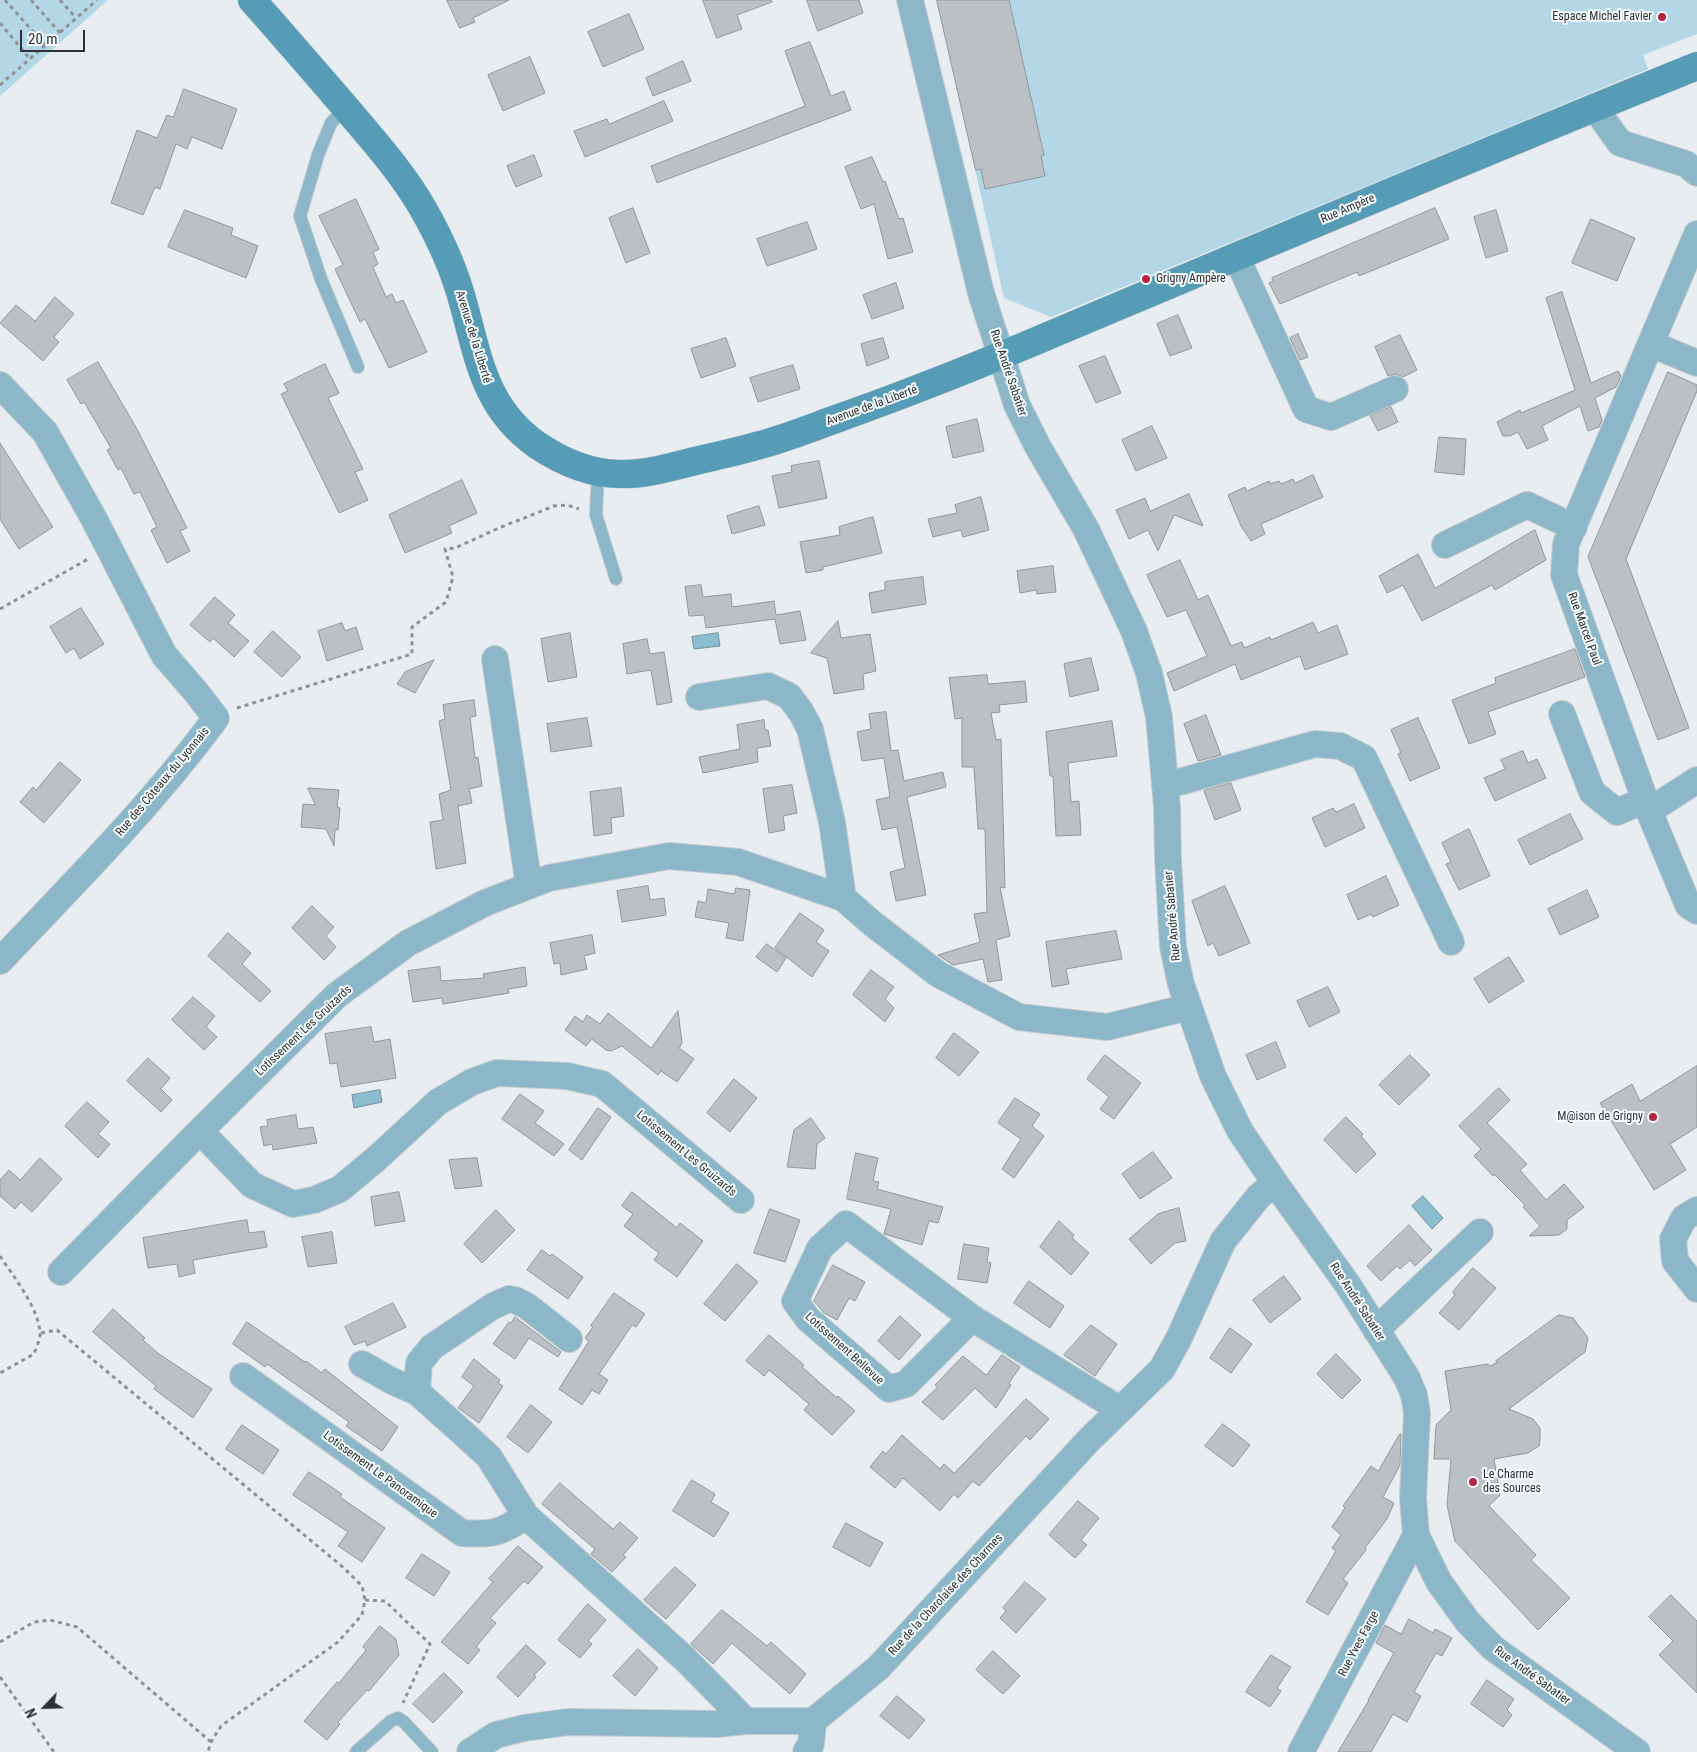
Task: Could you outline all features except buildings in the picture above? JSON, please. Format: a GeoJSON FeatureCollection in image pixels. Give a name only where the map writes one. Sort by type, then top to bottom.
{"type":"FeatureCollection","features":[{"type":"Feature","properties":{"kind":"street","name":"Avenue de la Liberté"},"geometry":{"type":"LineString","coordinates":[[252,0],[346,107],[404,179],[421,206],[442,243],[462,298],[470,336],[480,368],[488,389],[502,410],[519,430],[536,444],[576,466],[598,472],[642,473],[762,445],[887,401],[1001,356]]}},
{"type":"Feature","properties":{"kind":"street","name":"Rue André Sabatier"},"geometry":{"type":"LineString","coordinates":[[910,0],[982,293],[1017,405],[1038,447],[1086,529],[1134,631],[1149,673],[1159,716],[1165,786],[1173,947],[1181,984],[1213,1076],[1240,1131],[1348,1285],[1407,1378],[1414,1395],[1418,1413],[1413,1498],[1416,1535],[1439,1582],[1468,1622],[1493,1648],[1637,1752]]}},
{"type":"Feature","properties":{"kind":"street","name":"Rue Ampère"},"geometry":{"type":"LineString","coordinates":[[1001,356],[1236,256],[1697,66]]}},
{"type":"Feature","properties":{"kind":"street"},"geometry":{"type":"LineString","coordinates":[[1594,107],[1620,143],[1686,164],[1697,173]]}},
{"type":"Feature","properties":{"kind":"street","name":"Rue Marcel Paul"},"geometry":{"type":"LineString","coordinates":[[1695,246],[1566,544],[1564,575],[1647,805],[1688,904],[1697,910]]}},
{"type":"Feature","properties":{"kind":"street"},"geometry":{"type":"LineString","coordinates":[[1236,256],[1306,409],[1331,417],[1395,389]]}},
{"type":"Feature","properties":{"kind":"street"},"geometry":{"type":"LineString","coordinates":[[1651,344],[1697,363]]}},
{"type":"Feature","properties":{"kind":"street","name":"Rue des Côteaux du Lyonnais"},"geometry":{"type":"LineString","coordinates":[[0,385],[45,432],[93,517],[164,655],[216,718],[193,749],[104,850],[0,962]]}},
{"type":"Feature","properties":{"kind":"street"},"geometry":{"type":"LineString","coordinates":[[1445,546],[1527,505],[1574,527]]}},
{"type":"Feature","properties":{"kind":"street"},"geometry":{"type":"LineString","coordinates":[[495,659],[529,886]]}},
{"type":"Feature","properties":{"kind":"street"},"geometry":{"type":"LineString","coordinates":[[699,697],[768,686],[789,696],[801,712],[810,730],[832,822],[843,898]]}},
{"type":"Feature","properties":{"kind":"street"},"geometry":{"type":"LineString","coordinates":[[1562,714],[1592,792],[1617,812],[1647,805],[1697,780]]}},
{"type":"Feature","properties":{"kind":"street"},"geometry":{"type":"LineString","coordinates":[[1165,786],[1314,744],[1340,746],[1364,758],[1450,942]]}},
{"type":"Feature","properties":{"kind":"street","name":"Lotissement Les Gruizards"},"geometry":{"type":"LineString","coordinates":[[62,1272],[337,995],[408,943],[485,903],[549,878],[669,856],[738,862],[843,898],[873,924],[938,974],[1019,1017],[1107,1027],[1189,1007]]}},
{"type":"Feature","properties":{"kind":"street","name":"Lotissement Les Gruizards"},"geometry":{"type":"LineString","coordinates":[[200,1131],[252,1185],[293,1204],[314,1200],[340,1189],[438,1102],[472,1082],[497,1074],[567,1076],[602,1084],[741,1200]]}},
{"type":"Feature","properties":{"kind":"street","name":"Rue de la Charolaise des Charmes"},"geometry":{"type":"LineString","coordinates":[[813,1721],[878,1668],[1119,1409],[1162,1369],[1179,1338],[1223,1241],[1259,1196],[1275,1183]]}},
{"type":"Feature","properties":{"kind":"street"},"geometry":{"type":"LineString","coordinates":[[1697,1210],[1684,1218],[1674,1240],[1675,1261],[1697,1288]]}},
{"type":"Feature","properties":{"kind":"street","name":"Lotissement Bellevue"},"geometry":{"type":"LineString","coordinates":[[972,1318],[906,1384],[889,1389],[808,1319],[795,1301],[820,1248],[846,1224],[972,1318],[1119,1409]]}},
{"type":"Feature","properties":{"kind":"street"},"geometry":{"type":"LineString","coordinates":[[1376,1330],[1480,1232]]}},
{"type":"Feature","properties":{"kind":"street"},"geometry":{"type":"LineString","coordinates":[[417,1392],[419,1363],[432,1347],[493,1306],[509,1299],[527,1306],[569,1339]]}},
{"type":"Feature","properties":{"kind":"street"},"geometry":{"type":"LineString","coordinates":[[362,1364],[392,1381],[417,1392],[489,1457],[526,1516],[685,1659],[746,1721]]}},
{"type":"Feature","properties":{"kind":"street","name":"Lotissement Le Panoramique"},"geometry":{"type":"LineString","coordinates":[[243,1376],[462,1533],[483,1535],[504,1531],[526,1516]]}},
{"type":"Feature","properties":{"kind":"street","name":"Rue Yves Farge"},"geometry":{"type":"LineString","coordinates":[[1300,1752],[1416,1535]]}},
{"type":"Feature","properties":{"kind":"street"},"geometry":{"type":"LineString","coordinates":[[470,1752],[496,1735],[524,1728],[568,1722],[716,1724],[746,1721],[813,1721],[811,1744],[806,1752]]}},
{"type":"Feature","properties":{"kind":"lane"},"geometry":{"type":"LineString","coordinates":[[346,107],[331,123],[318,155],[300,216],[321,279],[358,367]]}},
{"type":"Feature","properties":{"kind":"lane"},"geometry":{"type":"LineString","coordinates":[[598,472],[596,515],[616,579]]}},
{"type":"Feature","properties":{"kind":"lane"},"geometry":{"type":"LineString","coordinates":[[356,1752],[391,1721],[398,1718],[432,1752]]}},
{"type":"Feature","properties":{"kind":"path"},"geometry":{"type":"LineString","coordinates":[[5,0],[45,45]]}},
{"type":"Feature","properties":{"kind":"path"},"geometry":{"type":"LineString","coordinates":[[31,0],[60,32]]}},
{"type":"Feature","properties":{"kind":"path"},"geometry":{"type":"LineString","coordinates":[[60,0],[76,18]]}},
{"type":"Feature","properties":{"kind":"path"},"geometry":{"type":"LineString","coordinates":[[0,85],[93,1]]}},
{"type":"Feature","properties":{"kind":"path"},"geometry":{"type":"LineString","coordinates":[[0,23],[30,59]]}},
{"type":"Feature","properties":{"kind":"path"},"geometry":{"type":"LineString","coordinates":[[216,718],[236,709],[412,654],[412,626],[446,602],[453,577],[445,549],[455,548],[559,504],[596,515]]}},
{"type":"Feature","properties":{"kind":"path"},"geometry":{"type":"LineString","coordinates":[[0,609],[108,547]]}},
{"type":"Feature","properties":{"kind":"path"},"geometry":{"type":"LineString","coordinates":[[0,1256],[27,1298],[37,1318],[41,1333],[34,1354],[0,1373]]}},
{"type":"Feature","properties":{"kind":"path"},"geometry":{"type":"LineString","coordinates":[[41,1333],[57,1330],[344,1568],[362,1586],[365,1600],[362,1615],[338,1642],[220,1726],[208,1752]]}},
{"type":"Feature","properties":{"kind":"path"},"geometry":{"type":"LineString","coordinates":[[365,1600],[385,1601],[430,1644],[406,1693],[398,1718]]}},
{"type":"Feature","properties":{"kind":"path"},"geometry":{"type":"LineString","coordinates":[[0,1642],[34,1622],[50,1620],[77,1627],[212,1742]]}},
{"type":"Feature","properties":{"kind":"path"},"geometry":{"type":"LineString","coordinates":[[0,1676],[54,1752]]}},
{"type":"Feature","properties":{"kind":"shaded area"},"geometry":{"type":"Polygon","coordinates":[[[0,0],[108,0],[0,96],[0,0]]]}},
{"type":"Feature","properties":{"kind":"shaded area"},"geometry":{"type":"Polygon","coordinates":[[[937,0],[1697,0],[1697,34],[1643,55],[1648,69],[1051,317],[1004,298],[937,0]]]}},
{"type":"Feature","properties":{"kind":"shaded area"},"geometry":{"type":"Polygon","coordinates":[[[718,633],[720,646],[694,649],[692,637],[718,633]]]}},
{"type":"Feature","properties":{"kind":"shaded area"},"geometry":{"type":"Polygon","coordinates":[[[380,1090],[382,1102],[354,1108],[352,1095],[380,1090]]]}},
{"type":"Feature","properties":{"kind":"shaded area"},"geometry":{"type":"Polygon","coordinates":[[[1423,1196],[1443,1218],[1432,1229],[1412,1206],[1423,1196]]]}},
{"type":"Feature","properties":{"kind":"place","name":"Espace Michel Favier"},"geometry":{"type":"Point","coordinates":[1662,17]}},
{"type":"Feature","properties":{"kind":"place","name":"Grigny Ampère"},"geometry":{"type":"Point","coordinates":[1146,279]}},
{"type":"Feature","properties":{"kind":"place","name":"M@ison de Grigny"},"geometry":{"type":"Point","coordinates":[1653,1117]}},
{"type":"Feature","properties":{"kind":"place","name":"Le Charme des Sources"},"geometry":{"type":"Point","coordinates":[1473,1482]}}]}
